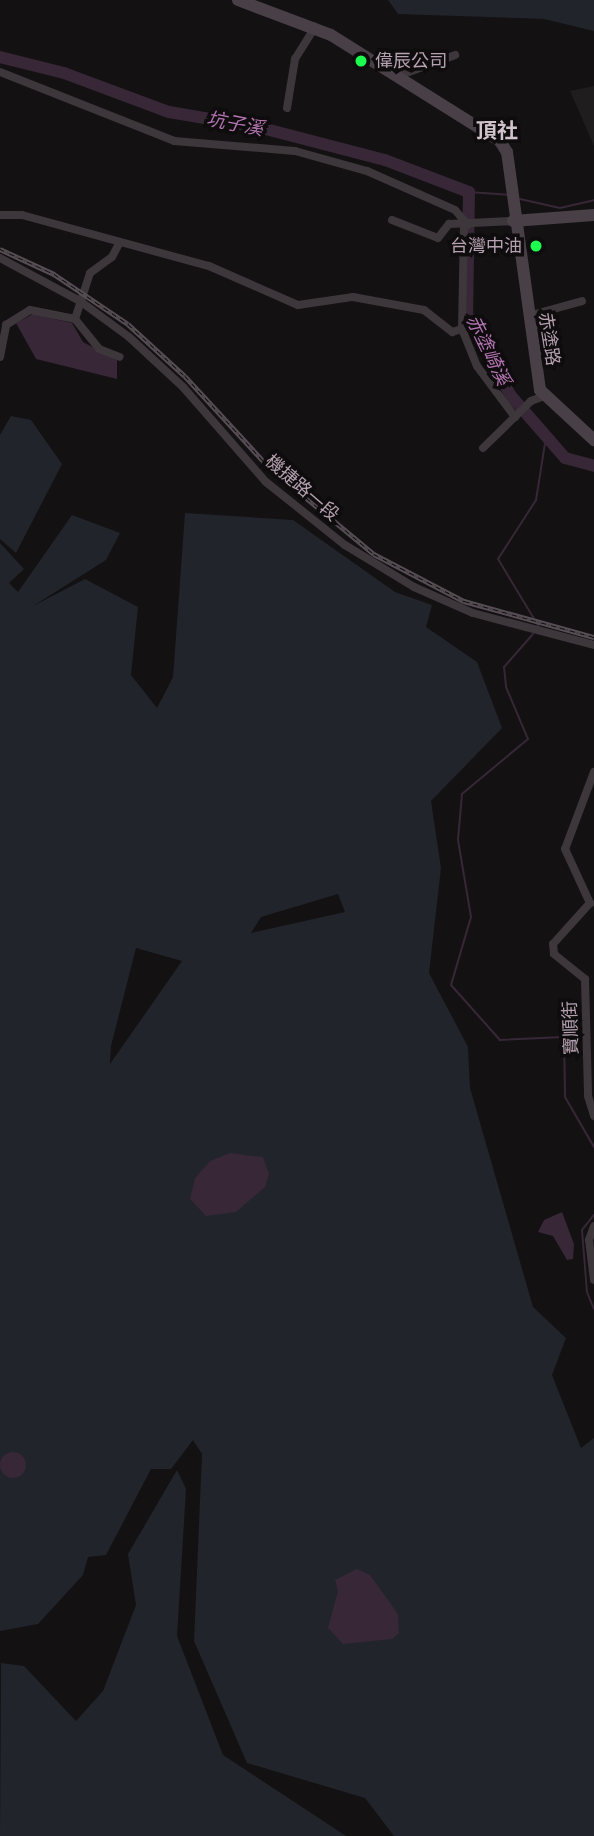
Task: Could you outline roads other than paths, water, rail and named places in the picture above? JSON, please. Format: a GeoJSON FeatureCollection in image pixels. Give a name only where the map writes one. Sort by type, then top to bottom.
{"type":"FeatureCollection","features":[{"type":"Feature","properties":{"kind":"main road","name":"赤塗路"},"geometry":{"type":"LineString","coordinates":[[238,0],[315,27],[500,141],[528,316],[544,396]]}},
{"type":"Feature","properties":{"kind":"main road"},"geometry":{"type":"LineString","coordinates":[[513,221],[594,215]]}},
{"type":"Feature","properties":{"kind":"main road"},"geometry":{"type":"LineString","coordinates":[[544,396],[594,440]]}},
{"type":"Feature","properties":{"kind":"street"},"geometry":{"type":"LineString","coordinates":[[287,108],[295,59],[315,27]]}},
{"type":"Feature","properties":{"kind":"street"},"geometry":{"type":"LineString","coordinates":[[398,76],[455,55]]}},
{"type":"Feature","properties":{"kind":"street"},"geometry":{"type":"LineString","coordinates":[[0,72],[174,141],[295,151],[374,173],[455,209],[466,225],[462,329],[477,366],[516,416]]}},
{"type":"Feature","properties":{"kind":"street"},"geometry":{"type":"LineString","coordinates":[[0,215],[22,215],[209,265],[298,305],[353,297],[424,310],[452,332],[462,329]]}},
{"type":"Feature","properties":{"kind":"street"},"geometry":{"type":"LineString","coordinates":[[392,220],[438,239],[449,225],[513,221]]}},
{"type":"Feature","properties":{"kind":"street"},"geometry":{"type":"LineString","coordinates":[[75,320],[90,273],[113,257],[120,242]]}},
{"type":"Feature","properties":{"kind":"street","name":"機捷路一段"},"geometry":{"type":"LineString","coordinates":[[0,258],[80,301],[174,378],[266,482],[345,545],[414,587],[529,631],[594,645]]}},
{"type":"Feature","properties":{"kind":"street"},"geometry":{"type":"LineString","coordinates":[[528,316],[582,301]]}},
{"type":"Feature","properties":{"kind":"street"},"geometry":{"type":"LineString","coordinates":[[0,357],[6,325],[30,310],[75,320],[99,349],[120,357]]}},
{"type":"Feature","properties":{"kind":"street"},"geometry":{"type":"LineString","coordinates":[[483,448],[531,401],[544,396]]}},
{"type":"Feature","properties":{"kind":"street","name":"寶順街"},"geometry":{"type":"LineString","coordinates":[[594,772],[565,849],[590,903],[553,944],[554,954],[585,979],[588,1096],[594,1116]]}},
{"type":"Feature","properties":{"kind":"street"},"geometry":{"type":"LineString","coordinates":[[594,1226],[589,1240],[594,1280]]}},
{"type":"Feature","properties":{"kind":"waterway","name":"坑子溪"},"geometry":{"type":"LineString","coordinates":[[0,57],[64,73],[169,112],[258,127],[385,160],[469,192],[467,314],[511,396],[565,458],[594,466]]}},
{"type":"Feature","properties":{"kind":"waterway"},"geometry":{"type":"LineString","coordinates":[[469,192],[508,195]]}},
{"type":"Feature","properties":{"kind":"waterway"},"geometry":{"type":"LineString","coordinates":[[520,199],[560,208],[594,200]]}},
{"type":"Feature","properties":{"kind":"waterway"},"geometry":{"type":"LineString","coordinates":[[539,627],[498,559],[536,500],[546,437]]}},
{"type":"Feature","properties":{"kind":"waterway"},"geometry":{"type":"LineString","coordinates":[[533,634],[504,667],[506,687],[528,739],[462,794],[458,840],[471,917],[451,985],[500,1040],[564,1037],[565,1097],[594,1147]]}},
{"type":"Feature","properties":{"kind":"waterway"},"geometry":{"type":"LineString","coordinates":[[594,1215],[582,1230],[587,1292],[594,1309]]}},
{"type":"Feature","properties":{"kind":"railway"},"geometry":{"type":"LineString","coordinates":[[0,249],[54,274],[128,324],[185,376],[268,466],[374,554],[464,601],[594,637]]}},
{"type":"Feature","properties":{"kind":"place","name":"偉辰公司"},"geometry":{"type":"Point","coordinates":[361,61]}},
{"type":"Feature","properties":{"kind":"place","name":"台灣中油"},"geometry":{"type":"Point","coordinates":[536,246]}},
{"type":"Feature","properties":{"kind":"district","name":"頂社"},"geometry":{"type":"Point","coordinates":[497,131]}},
{"type":"Feature","properties":{"kind":"water label","name":"赤塗崎溪"},"geometry":{"type":"Point","coordinates":[488,350]}}]}
